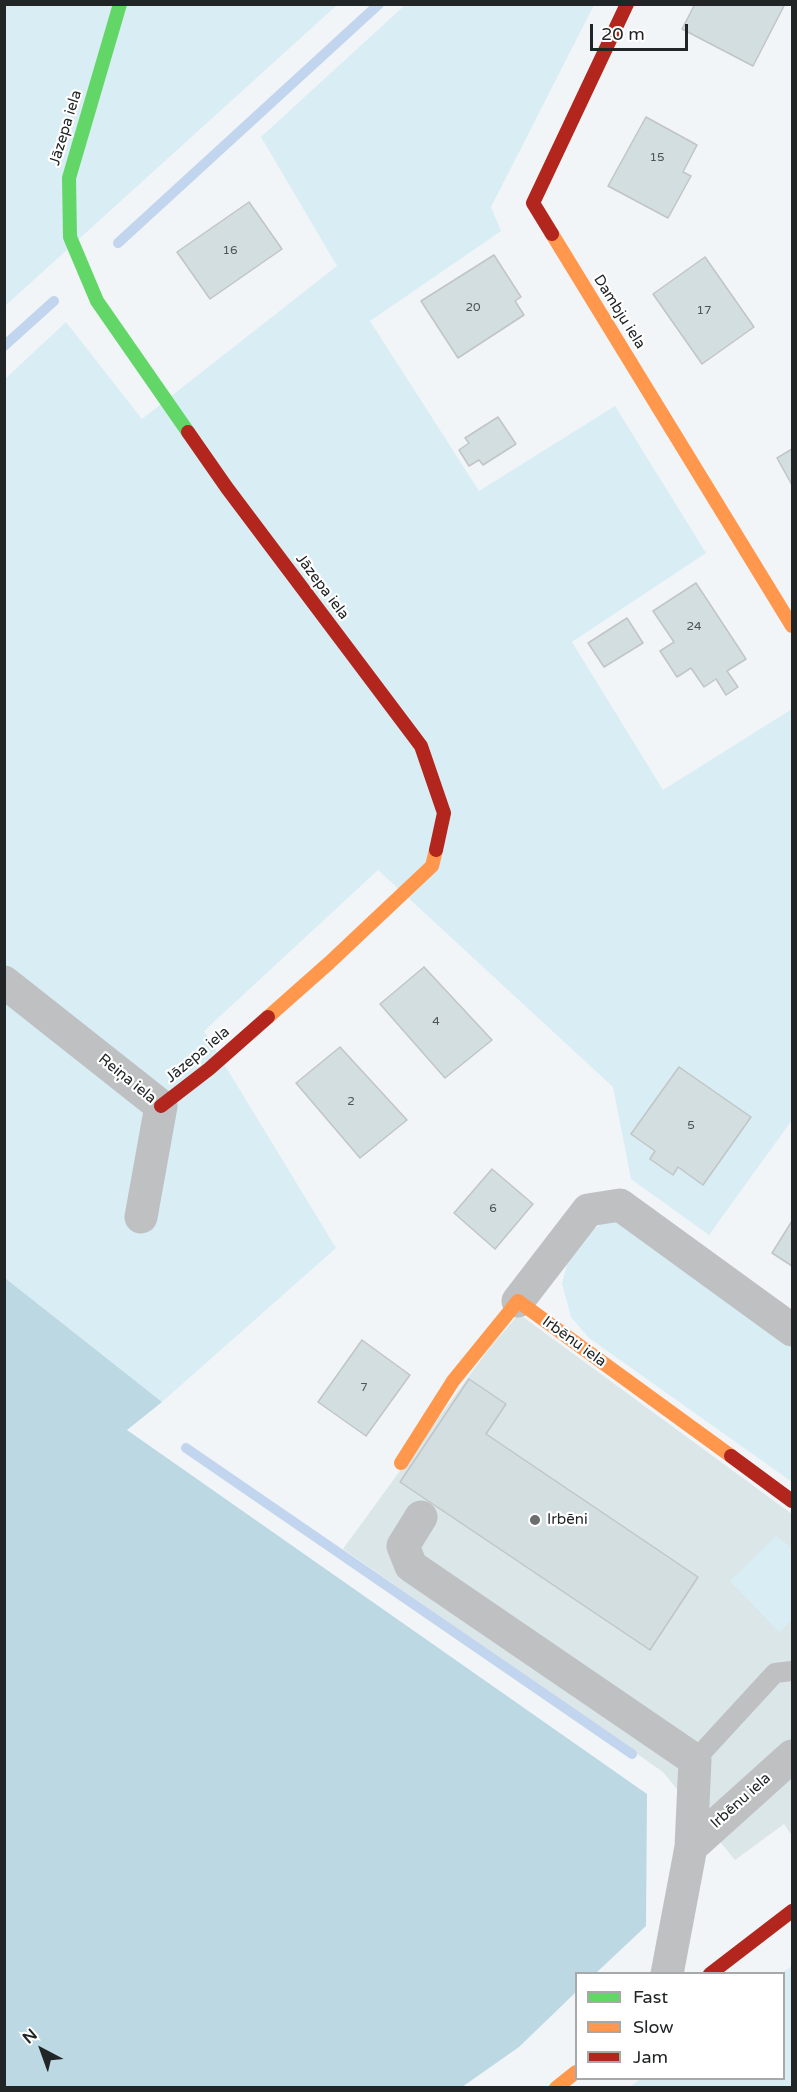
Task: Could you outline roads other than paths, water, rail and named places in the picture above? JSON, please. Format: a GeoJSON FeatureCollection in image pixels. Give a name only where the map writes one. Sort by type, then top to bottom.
{"type":"FeatureCollection","features":[{"type":"Feature","properties":{"kind":"main road","name":"Jāzepa iela"},"geometry":{"type":"LineString","coordinates":[[120,4],[69,178],[70,237],[97,301],[227,488],[421,746],[444,813],[432,866],[226,1054],[161,1106]]}},
{"type":"Feature","properties":{"kind":"main road","name":"Dambju iela"},"geometry":{"type":"LineString","coordinates":[[627,4],[533,203],[792,626]]}},
{"type":"Feature","properties":{"kind":"main road"},"geometry":{"type":"LineString","coordinates":[[401,1463],[453,1381],[518,1301]]}},
{"type":"Feature","properties":{"kind":"main road","name":"Irbēnu iela"},"geometry":{"type":"LineString","coordinates":[[518,1301],[792,1500]]}},
{"type":"Feature","properties":{"kind":"main road"},"geometry":{"type":"LineString","coordinates":[[713,1972],[792,1911]]}},
{"type":"Feature","properties":{"kind":"main road"},"geometry":{"type":"LineString","coordinates":[[556,2088],[575,2073]]}},
{"type":"Feature","properties":{"kind":"street","name":"Reiņa iela"},"geometry":{"type":"LineString","coordinates":[[4,982],[161,1106],[141,1217]]}},
{"type":"Feature","properties":{"kind":"street"},"geometry":{"type":"LineString","coordinates":[[518,1301],[588,1210],[620,1205],[792,1330]]}},
{"type":"Feature","properties":{"kind":"street"},"geometry":{"type":"LineString","coordinates":[[421,1517],[403,1546],[411,1566],[694,1761]]}},
{"type":"Feature","properties":{"kind":"street","name":"Irbēnu iela"},"geometry":{"type":"LineString","coordinates":[[691,1846],[792,1756]]}},
{"type":"Feature","properties":{"kind":"street","name":"Irbēnu iela"},"geometry":{"type":"LineString","coordinates":[[667,1972],[691,1846],[694,1761]]}},
{"type":"Feature","properties":{"kind":"lane"},"geometry":{"type":"LineString","coordinates":[[694,1761],[775,1673],[792,1671]]}},
{"type":"Feature","properties":{"kind":"waterway"},"geometry":{"type":"LineString","coordinates":[[118,243],[379,4]]}},
{"type":"Feature","properties":{"kind":"waterway"},"geometry":{"type":"LineString","coordinates":[[4,346],[54,301]]}},
{"type":"Feature","properties":{"kind":"waterway"},"geometry":{"type":"LineString","coordinates":[[186,1448],[632,1754]]}},
{"type":"Feature","properties":{"kind":"place","name":"Irbēni"},"geometry":{"type":"Point","coordinates":[535,1520]}}]}
